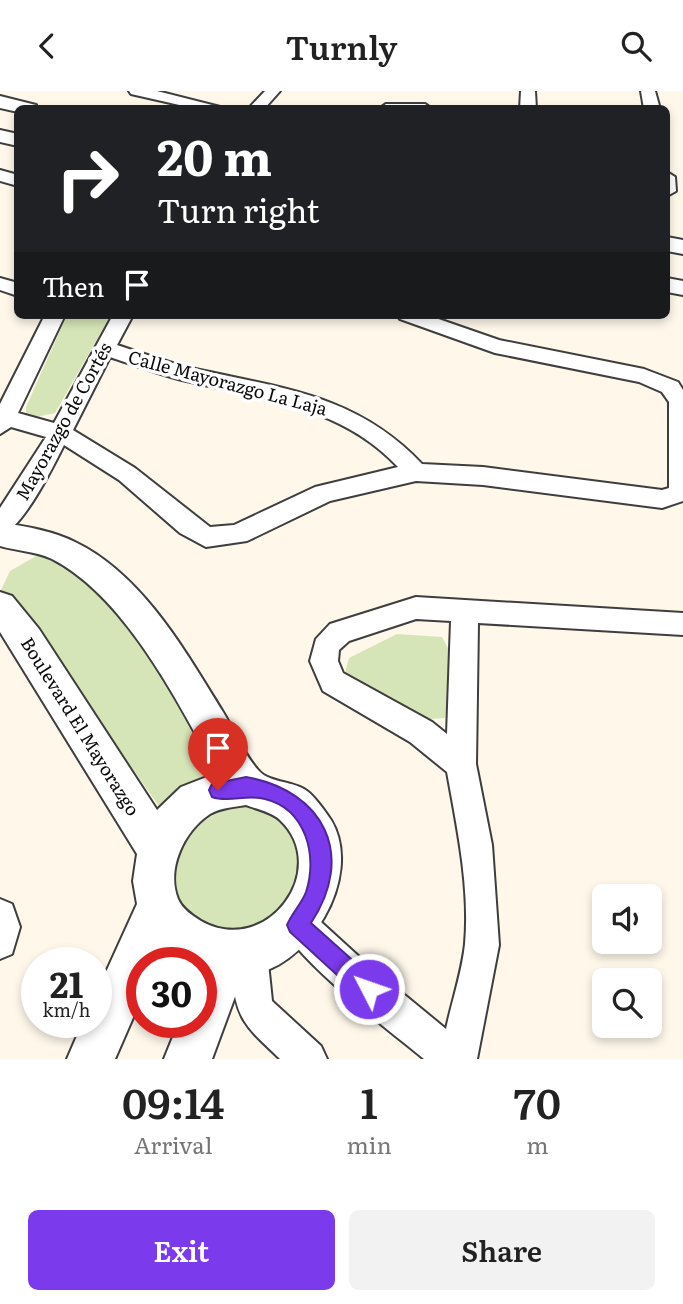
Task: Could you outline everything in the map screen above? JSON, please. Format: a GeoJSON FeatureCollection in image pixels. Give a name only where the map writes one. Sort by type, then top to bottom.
{"type":"FeatureCollection","features":[{"type":"Feature","properties":{"kind":"street"},"geometry":{"type":"LineString","coordinates":[[141,91],[203,105]]}},
{"type":"Feature","properties":{"kind":"street"},"geometry":{"type":"LineString","coordinates":[[259,105],[273,91]]}},
{"type":"Feature","properties":{"kind":"street"},"geometry":{"type":"LineString","coordinates":[[53,319],[1,419],[60,433],[118,468],[206,537],[238,534],[324,492],[416,471],[483,476],[662,499],[681,493],[680,402],[670,387],[644,376],[495,346],[447,322]]}},
{"type":"Feature","properties":{"kind":"street","name":"Mayorazgo de Cortés"},"geometry":{"type":"LineString","coordinates":[[1,535],[60,433],[121,319]]}},
{"type":"Feature","properties":{"kind":"street","name":"Calle Mayorazgo La Laja"},"geometry":{"type":"LineString","coordinates":[[104,348],[179,371],[291,396],[336,410],[387,440],[416,471]]}},
{"type":"Feature","properties":{"kind":"street"},"geometry":{"type":"LineString","coordinates":[[1,535],[58,548],[106,580],[165,655],[246,786]]}},
{"type":"Feature","properties":{"kind":"street"},"geometry":{"type":"LineString","coordinates":[[461,764],[421,732],[333,682],[326,669],[324,650],[329,638],[416,608],[683,624]]}},
{"type":"Feature","properties":{"kind":"street"},"geometry":{"type":"LineString","coordinates":[[298,925],[354,977],[455,1059],[482,945],[476,845],[461,764],[465,609]]}},
{"type":"Feature","properties":{"kind":"street","name":"Boulevard El Mayorazgo"},"geometry":{"type":"LineString","coordinates":[[5,618],[158,849]]}},
{"type":"Feature","properties":{"kind":"street"},"geometry":{"type":"LineString","coordinates":[[246,786],[271,791],[293,803],[310,821],[320,845],[321,873],[314,900],[298,925],[276,942],[239,954],[206,951],[186,940],[170,925],[159,906],[153,877],[158,849],[172,823],[193,803],[218,790],[246,786]]}},
{"type":"Feature","properties":{"kind":"street"},"geometry":{"type":"LineString","coordinates":[[91,1059],[159,906]]}},
{"type":"Feature","properties":{"kind":"street"},"geometry":{"type":"LineString","coordinates":[[0,916],[0,942]]}},
{"type":"Feature","properties":{"kind":"street"},"geometry":{"type":"LineString","coordinates":[[188,1059],[239,954]]}},
{"type":"Feature","properties":{"kind":"street"},"geometry":{"type":"LineString","coordinates":[[239,954],[252,1002],[259,1014],[308,1059]]}},
{"type":"Feature","properties":{"kind":"green space"},"geometry":{"type":"Polygon","coordinates":[[[65,319],[109,319],[55,413],[36,417],[26,413],[26,407],[65,319]]]}},
{"type":"Feature","properties":{"kind":"green space"},"geometry":{"type":"Polygon","coordinates":[[[38,555],[69,568],[126,620],[229,774],[163,812],[29,622],[0,592],[10,571],[38,555]]]}},
{"type":"Feature","properties":{"kind":"green space"},"geometry":{"type":"Polygon","coordinates":[[[397,634],[442,637],[453,657],[445,718],[412,720],[343,679],[349,658],[397,634]]]}},
{"type":"Feature","properties":{"kind":"green space"},"geometry":{"type":"Polygon","coordinates":[[[238,806],[266,813],[287,828],[299,851],[297,888],[287,905],[259,930],[227,933],[210,931],[182,905],[174,888],[173,870],[178,853],[188,837],[202,823],[219,812],[238,806]]]}},
{"type":"Feature","properties":{"kind":"route"},"geometry":{"type":"LineString","coordinates":[[218,790],[246,786],[271,791],[293,803],[310,821],[320,845],[321,873],[314,900],[298,925],[369,989]]}}]}
